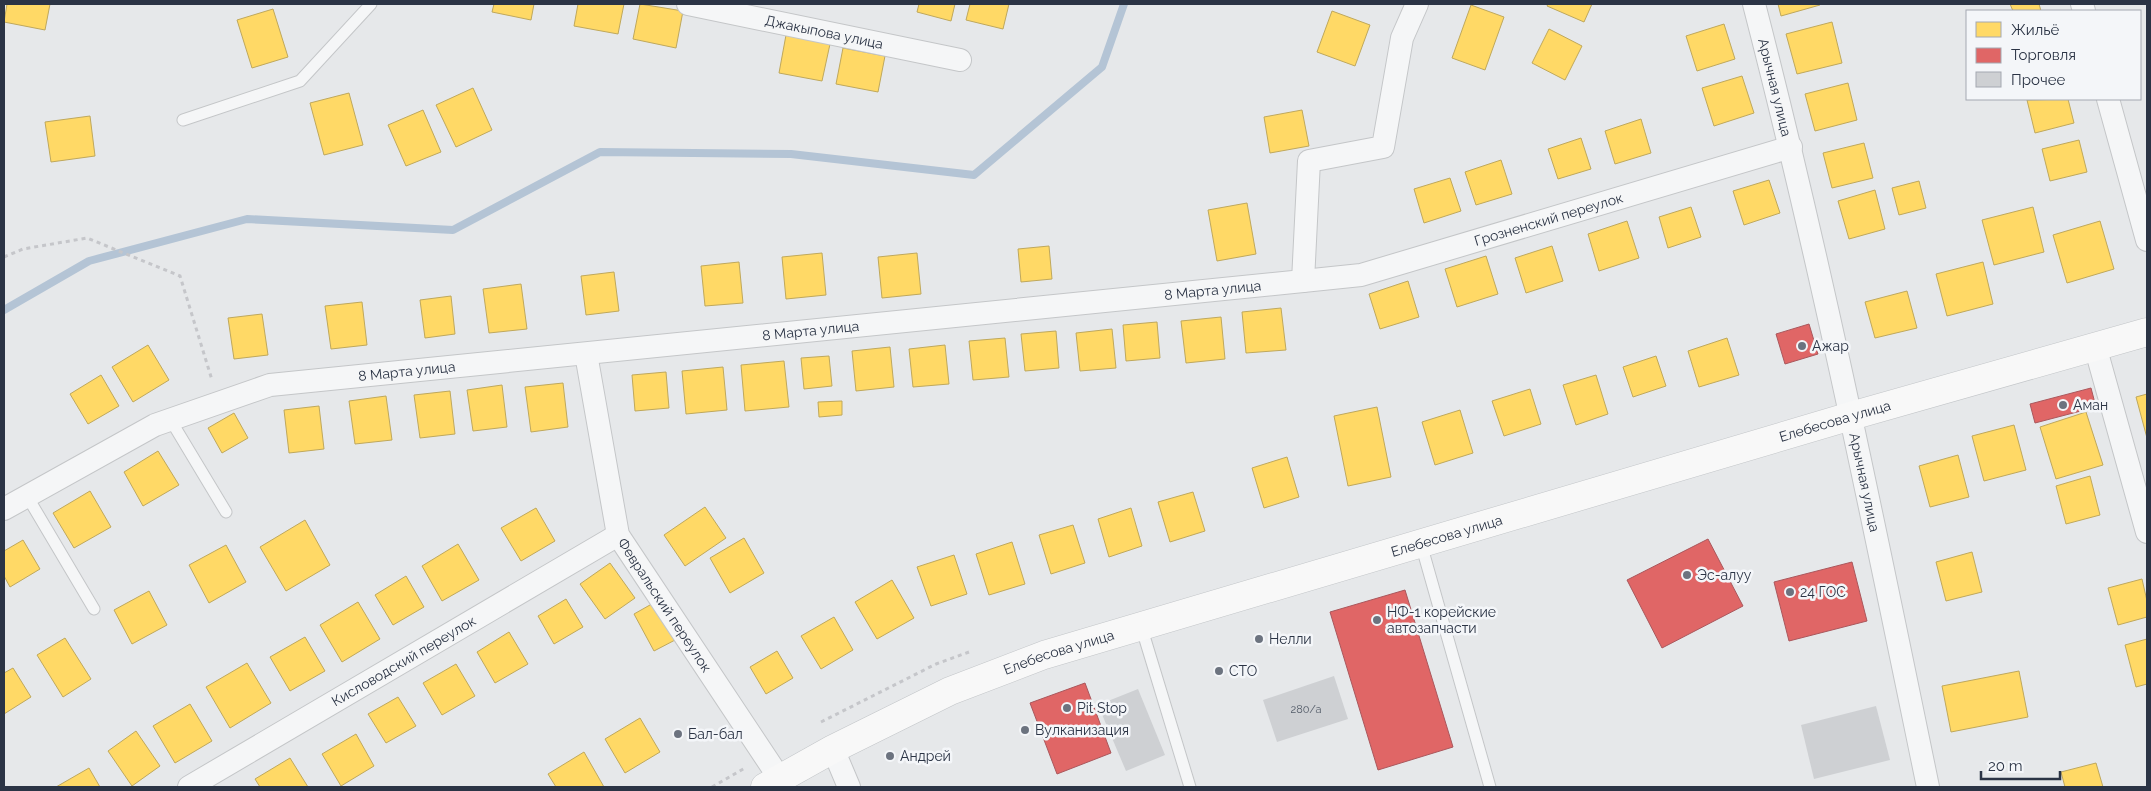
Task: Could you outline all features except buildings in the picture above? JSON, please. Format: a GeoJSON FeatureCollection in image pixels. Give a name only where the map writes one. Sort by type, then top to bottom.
{"type":"FeatureCollection","features":[{"type":"Feature","properties":{"kind":"main road","name":"Елебесова улица"},"geometry":{"type":"LineString","coordinates":[[772,783],[832,749],[950,691],[1044,655],[1851,416],[2147,332]]}},
{"type":"Feature","properties":{"kind":"street","name":"Джакыпова улица"},"geometry":{"type":"LineString","coordinates":[[688,4],[960,60]]}},
{"type":"Feature","properties":{"kind":"street"},"geometry":{"type":"LineString","coordinates":[[1302,281],[1309,161],[1383,147],[1402,38],[1417,4]]}},
{"type":"Feature","properties":{"kind":"street","name":"Арычная улица"},"geometry":{"type":"LineString","coordinates":[[1754,4],[1791,147],[1851,416],[1928,787]]}},
{"type":"Feature","properties":{"kind":"street"},"geometry":{"type":"LineString","coordinates":[[2108,100],[2147,240]]}},
{"type":"Feature","properties":{"kind":"street","name":"Грозненский переулок"},"geometry":{"type":"LineString","coordinates":[[1302,281],[1361,275],[1791,147]]}},
{"type":"Feature","properties":{"kind":"street","name":"8 Марта улица"},"geometry":{"type":"LineString","coordinates":[[4,509],[154,425],[270,385],[1302,281]]}},
{"type":"Feature","properties":{"kind":"street"},"geometry":{"type":"LineString","coordinates":[[2095,346],[2147,532]]}},
{"type":"Feature","properties":{"kind":"street","name":"Февральский переулок"},"geometry":{"type":"LineString","coordinates":[[586,354],[618,535],[772,783]]}},
{"type":"Feature","properties":{"kind":"street","name":"Кисловодский переулок"},"geometry":{"type":"LineString","coordinates":[[189,787],[618,535]]}},
{"type":"Feature","properties":{"kind":"street"},"geometry":{"type":"LineString","coordinates":[[832,749],[849,787]]}},
{"type":"Feature","properties":{"kind":"lane"},"geometry":{"type":"LineString","coordinates":[[183,120],[300,81],[371,4]]}},
{"type":"Feature","properties":{"kind":"lane"},"geometry":{"type":"LineString","coordinates":[[170,419],[226,512]]}},
{"type":"Feature","properties":{"kind":"lane"},"geometry":{"type":"LineString","coordinates":[[27,496],[94,609]]}},
{"type":"Feature","properties":{"kind":"lane"},"geometry":{"type":"LineString","coordinates":[[1421,544],[1490,787]]}},
{"type":"Feature","properties":{"kind":"lane"},"geometry":{"type":"LineString","coordinates":[[1141,626],[1190,787]]}},
{"type":"Feature","properties":{"kind":"path"},"geometry":{"type":"LineString","coordinates":[[4,257],[23,249],[86,238],[180,276],[220,402]]}},
{"type":"Feature","properties":{"kind":"waterway"},"geometry":{"type":"LineString","coordinates":[[4,310],[89,261],[247,219],[453,230],[600,152],[791,154],[974,175],[1102,67],[1124,4]]}},
{"type":"Feature","properties":{"kind":"place","name":"Ажар"},"geometry":{"type":"Point","coordinates":[1802,346]}},
{"type":"Feature","properties":{"kind":"place","name":"Аман"},"geometry":{"type":"Point","coordinates":[2063,405]}},
{"type":"Feature","properties":{"kind":"place","name":"Эс-алуу"},"geometry":{"type":"Point","coordinates":[1687,575]}},
{"type":"Feature","properties":{"kind":"place","name":"24 ГОС"},"geometry":{"type":"Point","coordinates":[1790,592]}},
{"type":"Feature","properties":{"kind":"place","name":"НФ-1 корейские автозапчасти"},"geometry":{"type":"Point","coordinates":[1377,620]}},
{"type":"Feature","properties":{"kind":"place","name":"Нелли"},"geometry":{"type":"Point","coordinates":[1259,639]}},
{"type":"Feature","properties":{"kind":"place","name":"СТО"},"geometry":{"type":"Point","coordinates":[1219,671]}},
{"type":"Feature","properties":{"kind":"place","name":"Pit Stop"},"geometry":{"type":"Point","coordinates":[1067,708]}},
{"type":"Feature","properties":{"kind":"place","name":"Вулканизация"},"geometry":{"type":"Point","coordinates":[1025,730]}},
{"type":"Feature","properties":{"kind":"place","name":"Бал-бал"},"geometry":{"type":"Point","coordinates":[678,734]}},
{"type":"Feature","properties":{"kind":"place","name":"Андрей"},"geometry":{"type":"Point","coordinates":[890,756]}}]}
